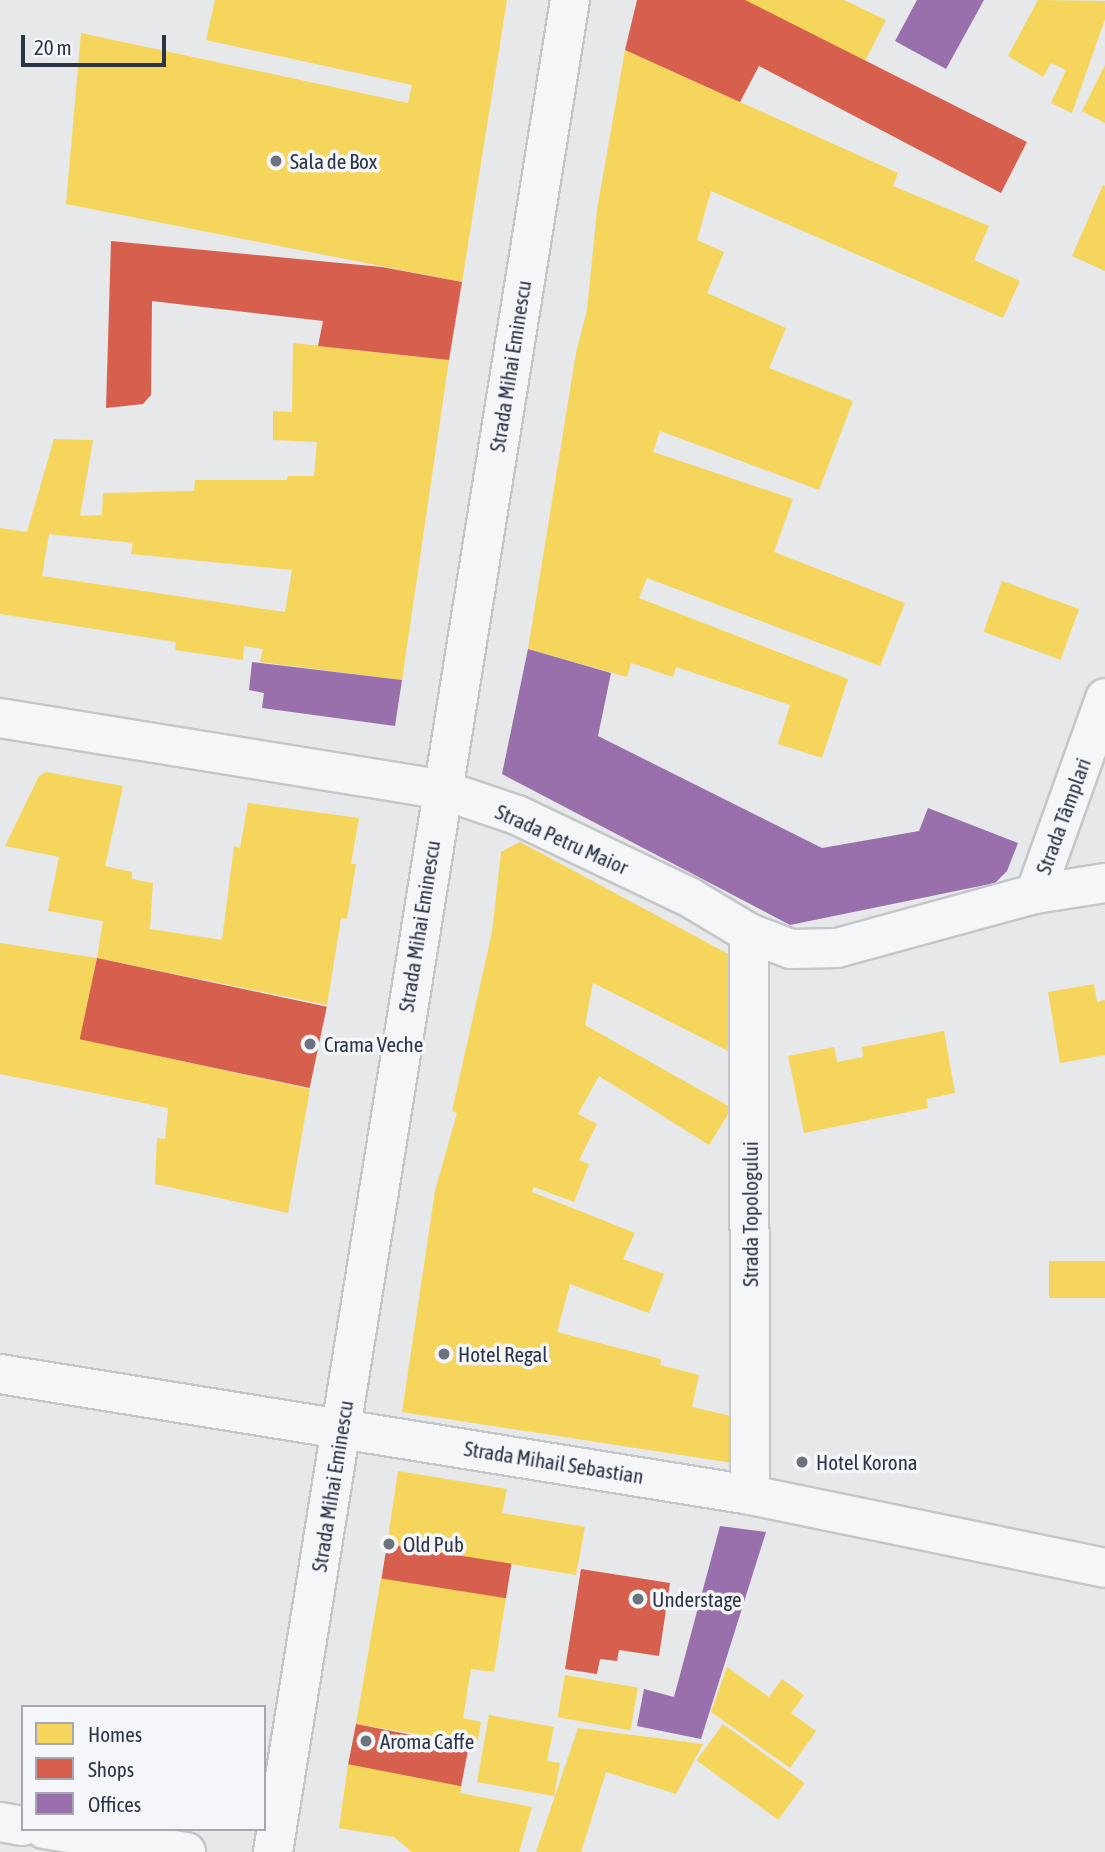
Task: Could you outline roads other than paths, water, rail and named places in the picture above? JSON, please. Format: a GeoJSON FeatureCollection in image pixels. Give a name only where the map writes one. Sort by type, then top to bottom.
{"type":"FeatureCollection","features":[{"type":"Feature","properties":{"kind":"street","name":"Strada Mihai Eminescu"},"geometry":{"type":"LineString","coordinates":[[273,1852],[440,789],[570,0]]}},
{"type":"Feature","properties":{"kind":"street","name":"Strada Tâmplari"},"geometry":{"type":"LineString","coordinates":[[1035,894],[1105,698]]}},
{"type":"Feature","properties":{"kind":"street","name":"Strada Petru Maior"},"geometry":{"type":"LineString","coordinates":[[0,718],[440,789],[517,815],[689,897],[749,933],[791,949],[837,948],[1035,894],[1105,883]]}},
{"type":"Feature","properties":{"kind":"street","name":"Strada Topologului"},"geometry":{"type":"LineString","coordinates":[[749,933],[750,1495]]}},
{"type":"Feature","properties":{"kind":"street","name":"Strada Mihail Sebastian"},"geometry":{"type":"LineString","coordinates":[[0,1374],[750,1495],[1105,1568]]}},
{"type":"Feature","properties":{"kind":"street"},"geometry":{"type":"LineString","coordinates":[[0,1822],[21,1826]]}},
{"type":"Feature","properties":{"kind":"street"},"geometry":{"type":"LineString","coordinates":[[56,1831],[186,1852]]}},
{"type":"Feature","properties":{"kind":"place","name":"Sala de Box"},"geometry":{"type":"Point","coordinates":[276,161]}},
{"type":"Feature","properties":{"kind":"place","name":"Crama Veche"},"geometry":{"type":"Point","coordinates":[310,1044]}},
{"type":"Feature","properties":{"kind":"place","name":"Hotel Regal"},"geometry":{"type":"Point","coordinates":[444,1354]}},
{"type":"Feature","properties":{"kind":"place","name":"Hotel Korona"},"geometry":{"type":"Point","coordinates":[802,1462]}},
{"type":"Feature","properties":{"kind":"place","name":"Old Pub"},"geometry":{"type":"Point","coordinates":[389,1544]}},
{"type":"Feature","properties":{"kind":"place","name":"Understage"},"geometry":{"type":"Point","coordinates":[638,1599]}},
{"type":"Feature","properties":{"kind":"place","name":"Aroma Caffe"},"geometry":{"type":"Point","coordinates":[366,1741]}}]}
